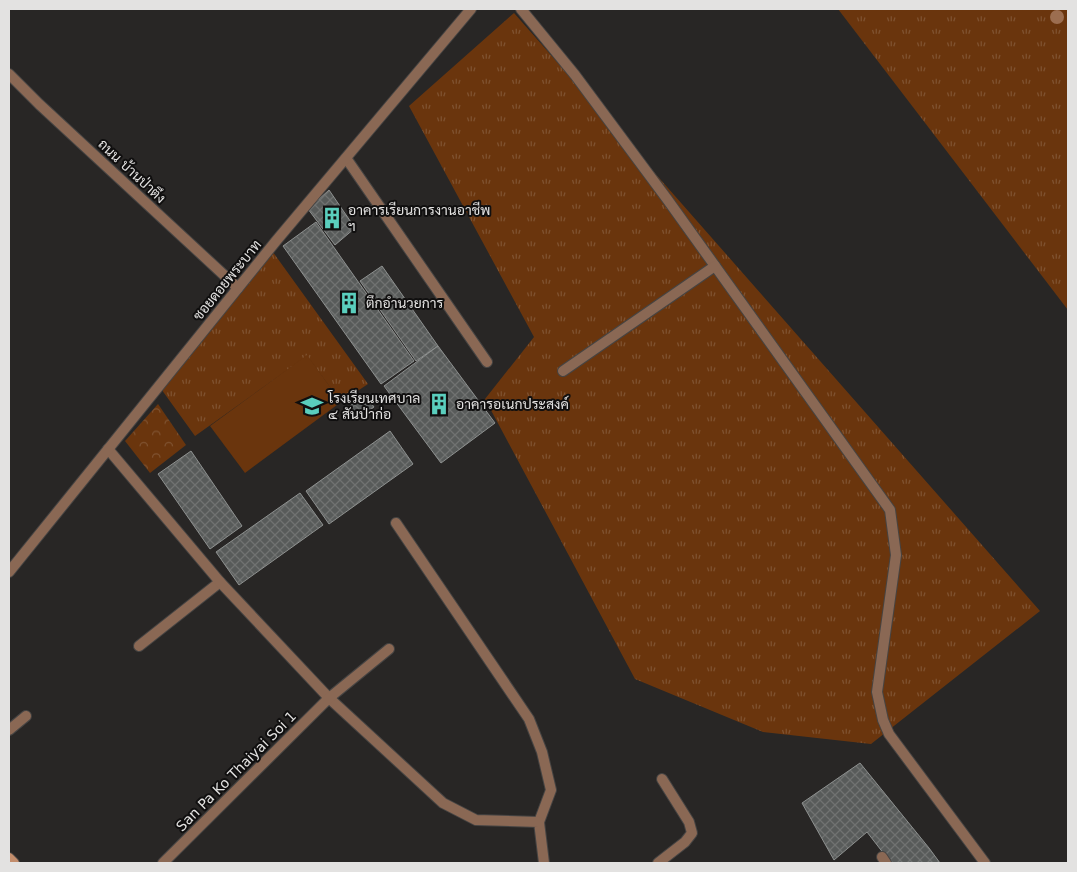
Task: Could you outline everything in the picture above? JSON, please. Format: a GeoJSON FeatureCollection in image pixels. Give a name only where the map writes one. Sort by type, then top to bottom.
{"type":"FeatureCollection","features":[{"type":"Feature","properties":{"kind":"main road"},"geometry":{"type":"LineString","coordinates":[[9,858],[14,863]]}},
{"type":"Feature","properties":{"kind":"street","name":"ซอยดอยพระบาท"},"geometry":{"type":"LineString","coordinates":[[9,572],[276,241],[471,9]]}},
{"type":"Feature","properties":{"kind":"street"},"geometry":{"type":"LineString","coordinates":[[520,9],[581,83],[890,510],[896,555],[877,692],[882,720],[889,734],[985,863]]}},
{"type":"Feature","properties":{"kind":"street","name":"ถนน บ้านป่าตึง"},"geometry":{"type":"LineString","coordinates":[[9,74],[238,288]]}},
{"type":"Feature","properties":{"kind":"street"},"geometry":{"type":"LineString","coordinates":[[346,158],[487,362]]}},
{"type":"Feature","properties":{"kind":"street"},"geometry":{"type":"LineString","coordinates":[[563,371],[715,266]]}},
{"type":"Feature","properties":{"kind":"street"},"geometry":{"type":"LineString","coordinates":[[108,449],[220,582],[329,698],[444,803],[476,820],[539,822]]}},
{"type":"Feature","properties":{"kind":"street"},"geometry":{"type":"LineString","coordinates":[[396,523],[529,720],[542,752],[551,790],[539,822],[544,863]]}},
{"type":"Feature","properties":{"kind":"street"},"geometry":{"type":"LineString","coordinates":[[139,646],[220,582]]}},
{"type":"Feature","properties":{"kind":"street","name":"San Pa Ko Thaiyai Soi 1"},"geometry":{"type":"LineString","coordinates":[[163,863],[329,698],[389,649]]}},
{"type":"Feature","properties":{"kind":"street"},"geometry":{"type":"LineString","coordinates":[[9,730],[26,716]]}},
{"type":"Feature","properties":{"kind":"street"},"geometry":{"type":"LineString","coordinates":[[658,863],[685,842],[692,833],[689,822],[662,779]]}},
{"type":"Feature","properties":{"kind":"green space"},"geometry":{"type":"Polygon","coordinates":[[[838,9],[1068,9],[1068,310],[838,9]]]}},
{"type":"Feature","properties":{"kind":"green space"},"geometry":{"type":"Polygon","coordinates":[[[514,13],[1040,611],[871,744],[763,732],[635,679],[485,399],[534,337],[409,106],[514,13]]]}},
{"type":"Feature","properties":{"kind":"green space"},"geometry":{"type":"Polygon","coordinates":[[[270,248],[368,384],[341,402],[307,356],[195,436],[159,386],[270,248]]]}},
{"type":"Feature","properties":{"kind":"green space"},"geometry":{"type":"Polygon","coordinates":[[[307,355],[341,402],[245,473],[210,426],[307,355]]]}},
{"type":"Feature","properties":{"kind":"green space"},"geometry":{"type":"Polygon","coordinates":[[[158,404],[186,445],[150,473],[125,441],[158,404]]]}},
{"type":"Feature","properties":{"kind":"building","name":"อาคารเรียนการงานอาชีพ ฯ"},"geometry":{"type":"Polygon","coordinates":[[[329,190],[355,228],[335,245],[308,209],[329,190]]]}},
{"type":"Feature","properties":{"kind":"building","name":"ตึกอำนวยการ"},"geometry":{"type":"Polygon","coordinates":[[[316,222],[414,361],[381,384],[283,246],[316,222]]]}},
{"type":"Feature","properties":{"kind":"building"},"geometry":{"type":"Polygon","coordinates":[[[382,266],[438,346],[416,361],[360,281],[382,266]]]}},
{"type":"Feature","properties":{"kind":"building","name":"อาคารอเนกประสงค์"},"geometry":{"type":"Polygon","coordinates":[[[438,346],[495,423],[441,463],[384,386],[438,346]]]}},
{"type":"Feature","properties":{"kind":"building"},"geometry":{"type":"Polygon","coordinates":[[[365,395],[374,407],[359,418],[350,406],[365,395]]]}},
{"type":"Feature","properties":{"kind":"building"},"geometry":{"type":"Polygon","coordinates":[[[390,431],[413,464],[329,524],[306,491],[390,431]]]}},
{"type":"Feature","properties":{"kind":"building"},"geometry":{"type":"Polygon","coordinates":[[[191,451],[242,526],[210,549],[158,474],[191,451]]]}},
{"type":"Feature","properties":{"kind":"building"},"geometry":{"type":"Polygon","coordinates":[[[300,493],[323,525],[239,585],[216,552],[300,493]]]}},
{"type":"Feature","properties":{"kind":"building"},"geometry":{"type":"Polygon","coordinates":[[[860,763],[940,863],[891,863],[867,832],[834,860],[802,803],[860,763]]]}},
{"type":"Feature","properties":{"kind":"place","name":"อาคารเรียนการงานอาชีพ ฯ"},"geometry":{"type":"Point","coordinates":[332,218]}},
{"type":"Feature","properties":{"kind":"place","name":"ตึกอำนวยการ"},"geometry":{"type":"Point","coordinates":[349,303]}},
{"type":"Feature","properties":{"kind":"place","name":"อาคารอเนกประสงค์"},"geometry":{"type":"Point","coordinates":[439,404]}},
{"type":"Feature","properties":{"kind":"place","name":"โรงเรียนเทศบาล ๔ สันป่าก่อ"},"geometry":{"type":"Point","coordinates":[312,406]}}]}
